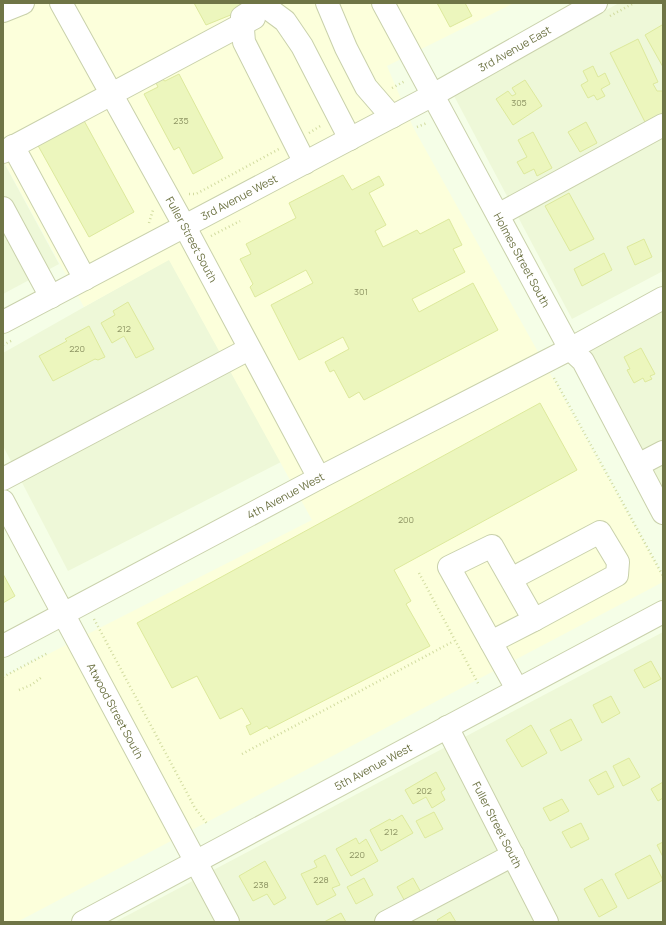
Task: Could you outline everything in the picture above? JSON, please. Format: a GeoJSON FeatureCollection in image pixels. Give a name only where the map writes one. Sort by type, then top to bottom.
{"type":"FeatureCollection","features":[{"type":"Feature","properties":{"kind":"street"},"geometry":{"type":"LineString","coordinates":[[3,11],[23,3]]}},
{"type":"Feature","properties":{"kind":"street","name":"Fuller Street South"},"geometry":{"type":"LineString","coordinates":[[62,3],[185,227],[319,478]]}},
{"type":"Feature","properties":{"kind":"street"},"geometry":{"type":"LineString","coordinates":[[327,3],[346,48],[366,87],[392,116]]}},
{"type":"Feature","properties":{"kind":"street","name":"Holmes Street South"},"geometry":{"type":"LineString","coordinates":[[384,3],[570,349],[583,361],[663,513]]}},
{"type":"Feature","properties":{"kind":"street","name":"3rd Avenue East"},"geometry":{"type":"LineString","coordinates":[[433,95],[596,3]]}},
{"type":"Feature","properties":{"kind":"street"},"geometry":{"type":"LineString","coordinates":[[85,279],[8,149],[242,24],[269,5],[285,21],[302,46],[350,139]]}},
{"type":"Feature","properties":{"kind":"street"},"geometry":{"type":"LineString","coordinates":[[242,24],[244,42],[305,163]]}},
{"type":"Feature","properties":{"kind":"street","name":"3rd Avenue West"},"geometry":{"type":"LineString","coordinates":[[3,322],[433,95]]}},
{"type":"Feature","properties":{"kind":"street"},"geometry":{"type":"LineString","coordinates":[[498,215],[663,125]]}},
{"type":"Feature","properties":{"kind":"street"},"geometry":{"type":"LineString","coordinates":[[3,208],[51,297]]}},
{"type":"Feature","properties":{"kind":"street","name":"4th Avenue West"},"geometry":{"type":"LineString","coordinates":[[3,646],[319,478],[570,349],[663,298]]}},
{"type":"Feature","properties":{"kind":"street"},"geometry":{"type":"LineString","coordinates":[[3,480],[249,349]]}},
{"type":"Feature","properties":{"kind":"street"},"geometry":{"type":"LineString","coordinates":[[638,465],[663,452]]}},
{"type":"Feature","properties":{"kind":"street","name":"Atwood Street South"},"geometry":{"type":"LineString","coordinates":[[3,501],[228,922]]}},
{"type":"Feature","properties":{"kind":"street"},"geometry":{"type":"LineString","coordinates":[[491,642],[617,575],[618,562],[600,532],[510,578]]}},
{"type":"Feature","properties":{"kind":"street"},"geometry":{"type":"LineString","coordinates":[[517,690],[449,568],[492,546],[534,620]]}},
{"type":"Feature","properties":{"kind":"street","name":"5th Avenue West"},"geometry":{"type":"LineString","coordinates":[[84,922],[663,612]]}},
{"type":"Feature","properties":{"kind":"street","name":"Fuller Street South"},"geometry":{"type":"LineString","coordinates":[[447,727],[547,922]]}},
{"type":"Feature","properties":{"kind":"street"},"geometry":{"type":"LineString","coordinates":[[386,922],[513,855]]}},
{"type":"Feature","properties":{"kind":"path"},"geometry":{"type":"LineString","coordinates":[[375,97],[421,72]]}},
{"type":"Feature","properties":{"kind":"path"},"geometry":{"type":"LineString","coordinates":[[143,226],[149,223],[152,210],[187,194],[196,194],[338,117]]}},
{"type":"Feature","properties":{"kind":"path"},"geometry":{"type":"LineString","coordinates":[[552,374],[663,576]]}},
{"type":"Feature","properties":{"kind":"path"},"geometry":{"type":"LineString","coordinates":[[419,573],[454,641],[479,685]]}},
{"type":"Feature","properties":{"kind":"path"},"geometry":{"type":"LineString","coordinates":[[94,619],[195,808],[208,825]]}},
{"type":"Feature","properties":{"kind":"path"},"geometry":{"type":"LineString","coordinates":[[242,754],[454,641]]}},
{"type":"Feature","properties":{"kind":"path"},"geometry":{"type":"LineString","coordinates":[[3,677],[48,654]]}},
{"type":"Feature","properties":{"kind":"path"},"geometry":{"type":"LineString","coordinates":[[19,690],[42,677]]}},
{"type":"Feature","properties":{"kind":"shaded area"},"geometry":{"type":"Polygon","coordinates":[[[3,3],[514,3],[387,66],[413,127],[663,577],[663,582],[17,922],[3,922],[3,677],[312,520],[169,260],[84,307],[3,160],[3,3]]]}},
{"type":"Feature","properties":{"kind":"shaded area"},"geometry":{"type":"Polygon","coordinates":[[[619,3],[663,3],[663,271],[572,319],[453,94],[619,3]]]}},
{"type":"Feature","properties":{"kind":"shaded area"},"geometry":{"type":"Polygon","coordinates":[[[3,161],[59,264],[3,294],[3,161]]]}},
{"type":"Feature","properties":{"kind":"shaded area"},"geometry":{"type":"Polygon","coordinates":[[[169,259],[281,462],[68,571],[3,446],[3,353],[169,259]]]}},
{"type":"Feature","properties":{"kind":"shaded area"},"geometry":{"type":"Polygon","coordinates":[[[663,307],[663,488],[588,347],[663,307]]]}},
{"type":"Feature","properties":{"kind":"shaded area"},"geometry":{"type":"Polygon","coordinates":[[[663,632],[663,922],[115,922],[663,632]]]}},
{"type":"Feature","properties":{"kind":"building"},"geometry":{"type":"Polygon","coordinates":[[[194,3],[240,3],[238,12],[206,25],[194,3]]]}},
{"type":"Feature","properties":{"kind":"building"},"geometry":{"type":"Polygon","coordinates":[[[437,3],[465,3],[472,16],[450,27],[437,3]]]}},
{"type":"Feature","properties":{"kind":"building"},"geometry":{"type":"Polygon","coordinates":[[[662,25],[663,27],[663,67],[645,35],[662,25]]]}},
{"type":"Feature","properties":{"kind":"building"},"geometry":{"type":"Polygon","coordinates":[[[638,39],[658,82],[653,84],[657,91],[663,91],[663,113],[645,122],[610,53],[638,39]]]}},
{"type":"Feature","properties":{"kind":"building"},"geometry":{"type":"Polygon","coordinates":[[[593,66],[598,77],[605,73],[610,84],[601,89],[605,96],[597,100],[594,95],[588,98],[581,85],[588,81],[583,71],[593,66]]]}},
{"type":"Feature","properties":{"kind":"building"},"geometry":{"type":"Polygon","coordinates":[[[179,74],[223,158],[193,174],[179,147],[174,150],[144,94],[158,87],[155,81],[160,78],[165,81],[179,74]]]}},
{"type":"Feature","properties":{"kind":"building"},"geometry":{"type":"Polygon","coordinates":[[[525,80],[542,106],[513,125],[496,99],[508,91],[512,96],[516,94],[512,88],[525,80]]]}},
{"type":"Feature","properties":{"kind":"building"},"geometry":{"type":"Polygon","coordinates":[[[82,117],[134,212],[89,237],[36,142],[82,117]]]}},
{"type":"Feature","properties":{"kind":"building"},"geometry":{"type":"Polygon","coordinates":[[[586,122],[597,143],[580,152],[568,132],[586,122]]]}},
{"type":"Feature","properties":{"kind":"building"},"geometry":{"type":"Polygon","coordinates":[[[533,132],[552,168],[537,176],[534,169],[524,174],[517,162],[527,157],[518,140],[533,132]]]}},
{"type":"Feature","properties":{"kind":"building"},"geometry":{"type":"Polygon","coordinates":[[[343,175],[352,190],[379,176],[384,185],[369,193],[386,225],[375,231],[383,247],[417,230],[420,234],[449,219],[462,245],[453,249],[465,272],[412,299],[419,312],[473,283],[498,330],[364,400],[359,392],[349,398],[334,370],[330,372],[325,362],[349,349],[343,337],[299,360],[271,305],[313,283],[306,270],[255,297],[250,287],[253,284],[240,259],[251,254],[246,244],[296,218],[289,203],[343,175]]]}},
{"type":"Feature","properties":{"kind":"building"},"geometry":{"type":"Polygon","coordinates":[[[569,193],[594,239],[570,251],[545,206],[569,193]]]}},
{"type":"Feature","properties":{"kind":"building"},"geometry":{"type":"Polygon","coordinates":[[[644,239],[652,257],[635,265],[627,247],[644,239]]]}},
{"type":"Feature","properties":{"kind":"building"},"geometry":{"type":"Polygon","coordinates":[[[604,253],[612,270],[582,286],[574,269],[604,253]]]}},
{"type":"Feature","properties":{"kind":"building"},"geometry":{"type":"Polygon","coordinates":[[[128,302],[154,349],[136,358],[124,336],[112,343],[101,323],[115,315],[113,311],[128,302]]]}},
{"type":"Feature","properties":{"kind":"building"},"geometry":{"type":"Polygon","coordinates":[[[89,326],[105,357],[98,360],[95,359],[53,381],[39,356],[67,341],[65,339],[89,326]]]}},
{"type":"Feature","properties":{"kind":"building"},"geometry":{"type":"Polygon","coordinates":[[[641,348],[655,374],[650,376],[652,379],[645,382],[643,378],[634,383],[627,370],[630,369],[624,357],[641,348]]]}},
{"type":"Feature","properties":{"kind":"building"},"geometry":{"type":"Polygon","coordinates":[[[540,403],[577,470],[394,570],[411,601],[406,604],[430,646],[269,729],[267,726],[250,735],[246,726],[251,724],[242,708],[220,719],[197,676],[172,688],[137,623],[540,403]]]}},
{"type":"Feature","properties":{"kind":"building"},"geometry":{"type":"Polygon","coordinates":[[[3,574],[15,596],[3,603],[3,574]]]}},
{"type":"Feature","properties":{"kind":"building"},"geometry":{"type":"Polygon","coordinates":[[[651,661],[661,679],[644,688],[634,670],[651,661]]]}},
{"type":"Feature","properties":{"kind":"building"},"geometry":{"type":"Polygon","coordinates":[[[611,696],[620,713],[602,723],[593,705],[611,696]]]}},
{"type":"Feature","properties":{"kind":"building"},"geometry":{"type":"Polygon","coordinates":[[[571,719],[582,740],[561,751],[550,730],[571,719]]]}},
{"type":"Feature","properties":{"kind":"building"},"geometry":{"type":"Polygon","coordinates":[[[531,725],[547,753],[522,767],[506,740],[531,725]]]}},
{"type":"Feature","properties":{"kind":"building"},"geometry":{"type":"Polygon","coordinates":[[[629,758],[640,777],[623,786],[613,766],[629,758]]]}},
{"type":"Feature","properties":{"kind":"building"},"geometry":{"type":"Polygon","coordinates":[[[606,771],[614,787],[598,795],[589,780],[606,771]]]}},
{"type":"Feature","properties":{"kind":"building"},"geometry":{"type":"Polygon","coordinates":[[[436,772],[445,789],[441,792],[445,800],[432,808],[426,797],[413,804],[405,790],[436,772]]]}},
{"type":"Feature","properties":{"kind":"building"},"geometry":{"type":"Polygon","coordinates":[[[663,782],[663,798],[658,801],[651,789],[663,782]]]}},
{"type":"Feature","properties":{"kind":"building"},"geometry":{"type":"Polygon","coordinates":[[[562,799],[569,811],[550,821],[543,808],[562,799]]]}},
{"type":"Feature","properties":{"kind":"building"},"geometry":{"type":"Polygon","coordinates":[[[434,812],[443,829],[425,838],[416,821],[434,812]]]}},
{"type":"Feature","properties":{"kind":"building"},"geometry":{"type":"Polygon","coordinates":[[[402,815],[413,833],[381,851],[370,830],[390,819],[392,821],[402,815]]]}},
{"type":"Feature","properties":{"kind":"building"},"geometry":{"type":"Polygon","coordinates":[[[581,823],[589,839],[571,848],[562,832],[581,823]]]}},
{"type":"Feature","properties":{"kind":"building"},"geometry":{"type":"Polygon","coordinates":[[[356,838],[359,844],[366,839],[378,861],[351,876],[336,849],[356,838]]]}},
{"type":"Feature","properties":{"kind":"building"},"geometry":{"type":"Polygon","coordinates":[[[663,842],[663,857],[657,845],[663,842]]]}},
{"type":"Feature","properties":{"kind":"building"},"geometry":{"type":"Polygon","coordinates":[[[325,855],[340,885],[332,888],[336,895],[317,905],[301,874],[317,867],[314,861],[325,855]]]}},
{"type":"Feature","properties":{"kind":"building"},"geometry":{"type":"Polygon","coordinates":[[[650,855],[663,880],[628,899],[615,874],[650,855]]]}},
{"type":"Feature","properties":{"kind":"building"},"geometry":{"type":"Polygon","coordinates":[[[265,861],[286,898],[274,905],[267,894],[253,901],[239,876],[265,861]]]}},
{"type":"Feature","properties":{"kind":"building"},"geometry":{"type":"Polygon","coordinates":[[[364,878],[373,895],[356,904],[347,887],[364,878]]]}},
{"type":"Feature","properties":{"kind":"building"},"geometry":{"type":"Polygon","coordinates":[[[413,878],[423,896],[407,905],[397,887],[413,878]]]}},
{"type":"Feature","properties":{"kind":"building"},"geometry":{"type":"Polygon","coordinates":[[[602,879],[617,907],[599,917],[584,889],[602,879]]]}},
{"type":"Feature","properties":{"kind":"building"},"geometry":{"type":"Polygon","coordinates":[[[450,912],[456,922],[439,922],[437,920],[450,912]]]}},
{"type":"Feature","properties":{"kind":"building"},"geometry":{"type":"Polygon","coordinates":[[[341,913],[346,922],[324,922],[341,913]]]}}]}
